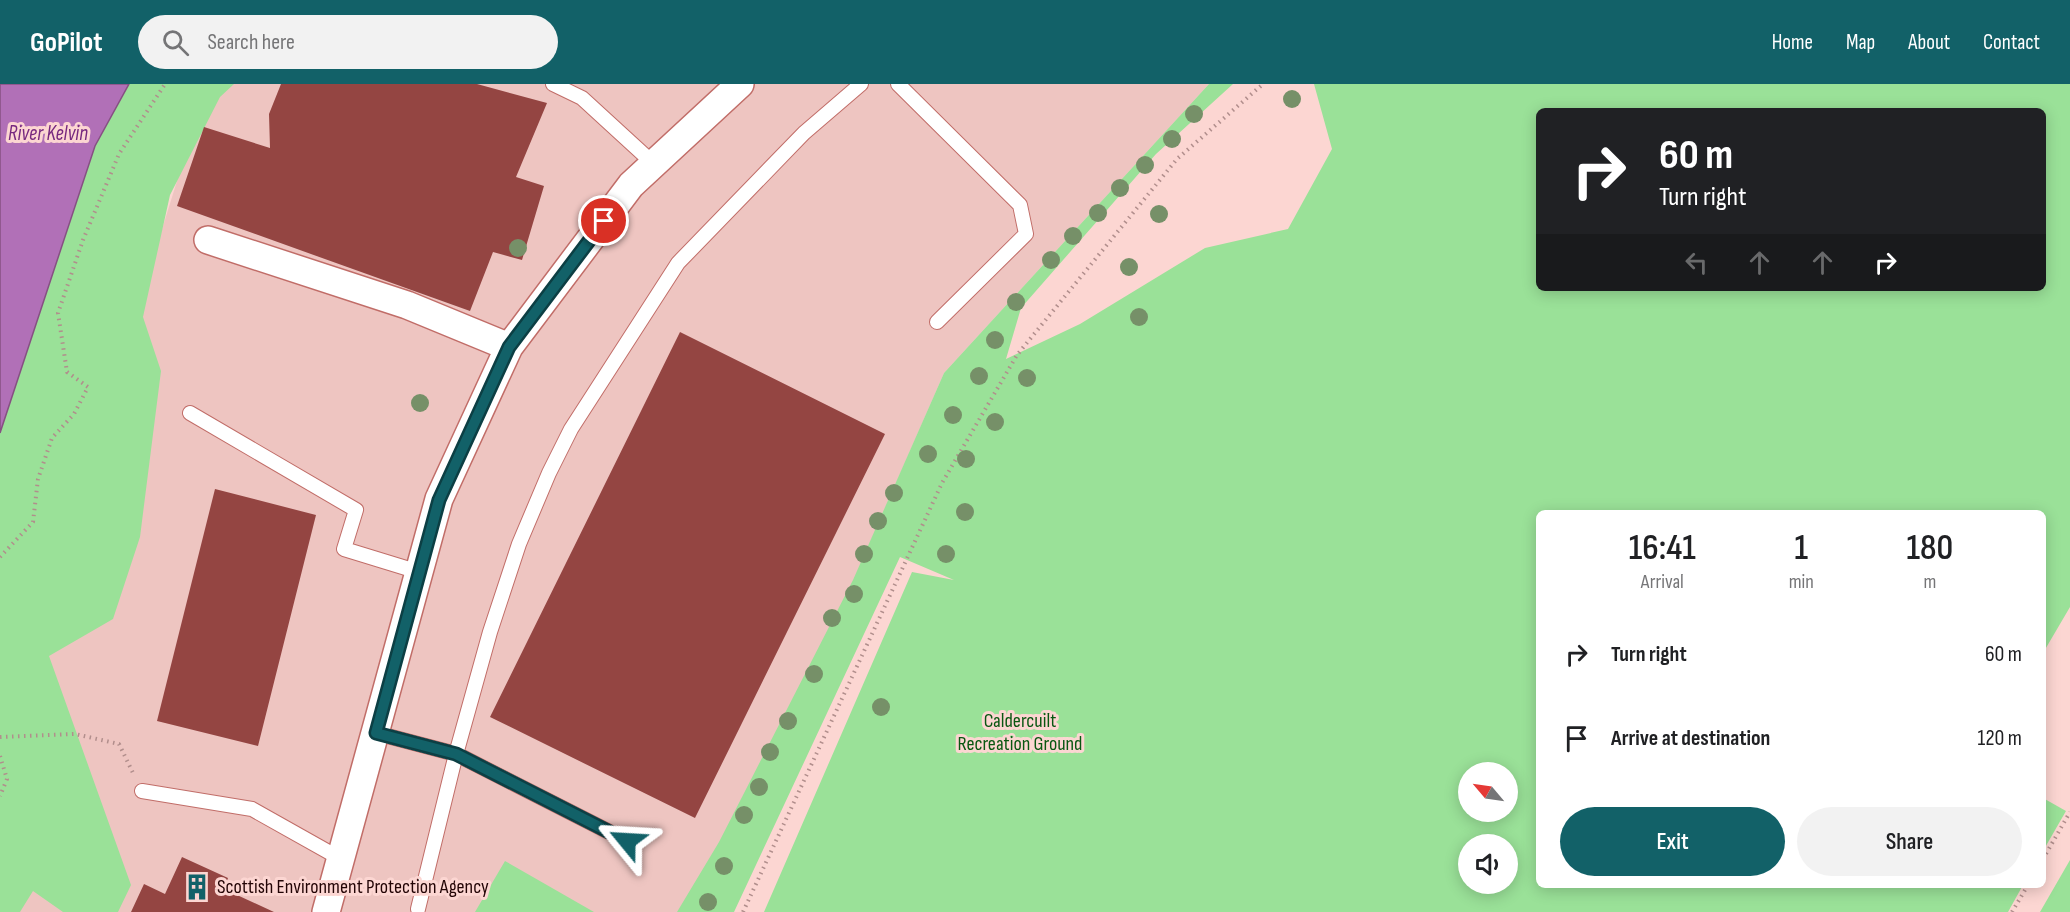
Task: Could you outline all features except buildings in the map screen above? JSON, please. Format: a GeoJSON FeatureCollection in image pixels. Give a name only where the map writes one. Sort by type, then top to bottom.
{"type":"FeatureCollection","features":[{"type":"Feature","properties":{"kind":"street"},"geometry":{"type":"LineString","coordinates":[[326,912],[439,500],[509,347],[631,185],[740,84]]}},
{"type":"Feature","properties":{"kind":"street"},"geometry":{"type":"LineString","coordinates":[[208,240],[407,305],[509,347]]}},
{"type":"Feature","properties":{"kind":"lane"},"geometry":{"type":"LineString","coordinates":[[553,84],[582,98],[654,164]]}},
{"type":"Feature","properties":{"kind":"lane"},"geometry":{"type":"LineString","coordinates":[[418,909],[456,754],[490,632],[519,544],[549,473],[572,429],[678,263],[804,133],[861,84]]}},
{"type":"Feature","properties":{"kind":"lane"},"geometry":{"type":"LineString","coordinates":[[898,84],[1020,205],[1026,234],[937,322]]}},
{"type":"Feature","properties":{"kind":"lane"},"geometry":{"type":"LineString","coordinates":[[190,413],[356,510],[344,549],[419,572]]}},
{"type":"Feature","properties":{"kind":"lane"},"geometry":{"type":"LineString","coordinates":[[376,733],[456,754],[627,841]]}},
{"type":"Feature","properties":{"kind":"lane"},"geometry":{"type":"LineString","coordinates":[[142,791],[252,808],[341,859]]}},
{"type":"Feature","properties":{"kind":"path"},"geometry":{"type":"LineString","coordinates":[[0,557],[33,522],[38,479],[52,438],[74,414],[88,387],[67,372],[58,313],[83,240],[119,154],[165,84]]}},
{"type":"Feature","properties":{"kind":"path"},"geometry":{"type":"LineString","coordinates":[[743,912],[942,483],[1017,355],[1177,159],[1263,84]]}},
{"type":"Feature","properties":{"kind":"path"},"geometry":{"type":"LineString","coordinates":[[0,737],[75,734],[119,744],[142,791]]}},
{"type":"Feature","properties":{"kind":"path"},"geometry":{"type":"LineString","coordinates":[[0,756],[7,779],[0,796]]}},
{"type":"Feature","properties":{"kind":"path"},"geometry":{"type":"LineString","coordinates":[[2046,854],[2070,812]]}},
{"type":"Feature","properties":{"kind":"path"},"geometry":{"type":"LineString","coordinates":[[2012,912],[2026,888]]}},
{"type":"Feature","properties":{"kind":"shaded area"},"geometry":{"type":"Polygon","coordinates":[[[228,84],[1209,84],[944,373],[709,912],[0,912],[0,664],[117,374],[191,136],[228,84]]]}},
{"type":"Feature","properties":{"kind":"green space"},"geometry":{"type":"Polygon","coordinates":[[[129,84],[234,84],[220,97],[170,195],[143,317],[161,371],[140,537],[113,619],[49,656],[131,885],[118,912],[63,912],[33,891],[20,912],[0,912],[0,433],[95,145],[129,84]]]}},
{"type":"Feature","properties":{"kind":"green space","name":"Caldercuilt Recreation Ground"},"geometry":{"type":"Polygon","coordinates":[[[1209,84],[1233,84],[1156,154],[1021,308],[1006,359],[1080,324],[1205,248],[1288,229],[1332,149],[1314,84],[2070,84],[2070,607],[2046,648],[2046,510],[1536,510],[1536,888],[2021,888],[2008,912],[764,912],[912,572],[954,580],[900,557],[734,912],[677,912],[719,842],[853,580],[944,373],[1209,84]]]}},
{"type":"Feature","properties":{"kind":"green space"},"geometry":{"type":"Polygon","coordinates":[[[2046,800],[2066,811],[2046,846],[2046,800]]]}},
{"type":"Feature","properties":{"kind":"green space"},"geometry":{"type":"Polygon","coordinates":[[[2070,860],[2070,912],[2040,912],[2070,860]]]}},
{"type":"Feature","properties":{"kind":"green space"},"geometry":{"type":"Polygon","coordinates":[[[505,861],[594,912],[475,912],[505,861]]]}},
{"type":"Feature","properties":{"kind":"water","name":"River Kelvin"},"geometry":{"type":"Polygon","coordinates":[[[0,84],[129,84],[95,146],[0,433],[0,84]]]}},
{"type":"Feature","properties":{"kind":"place","name":"Scottish Environment Protection Agency"},"geometry":{"type":"Point","coordinates":[197,887]}},
{"type":"Feature","properties":{"kind":"route"},"geometry":{"type":"LineString","coordinates":[[604,221],[509,347],[439,500],[376,733],[456,754],[627,841]]}}]}
